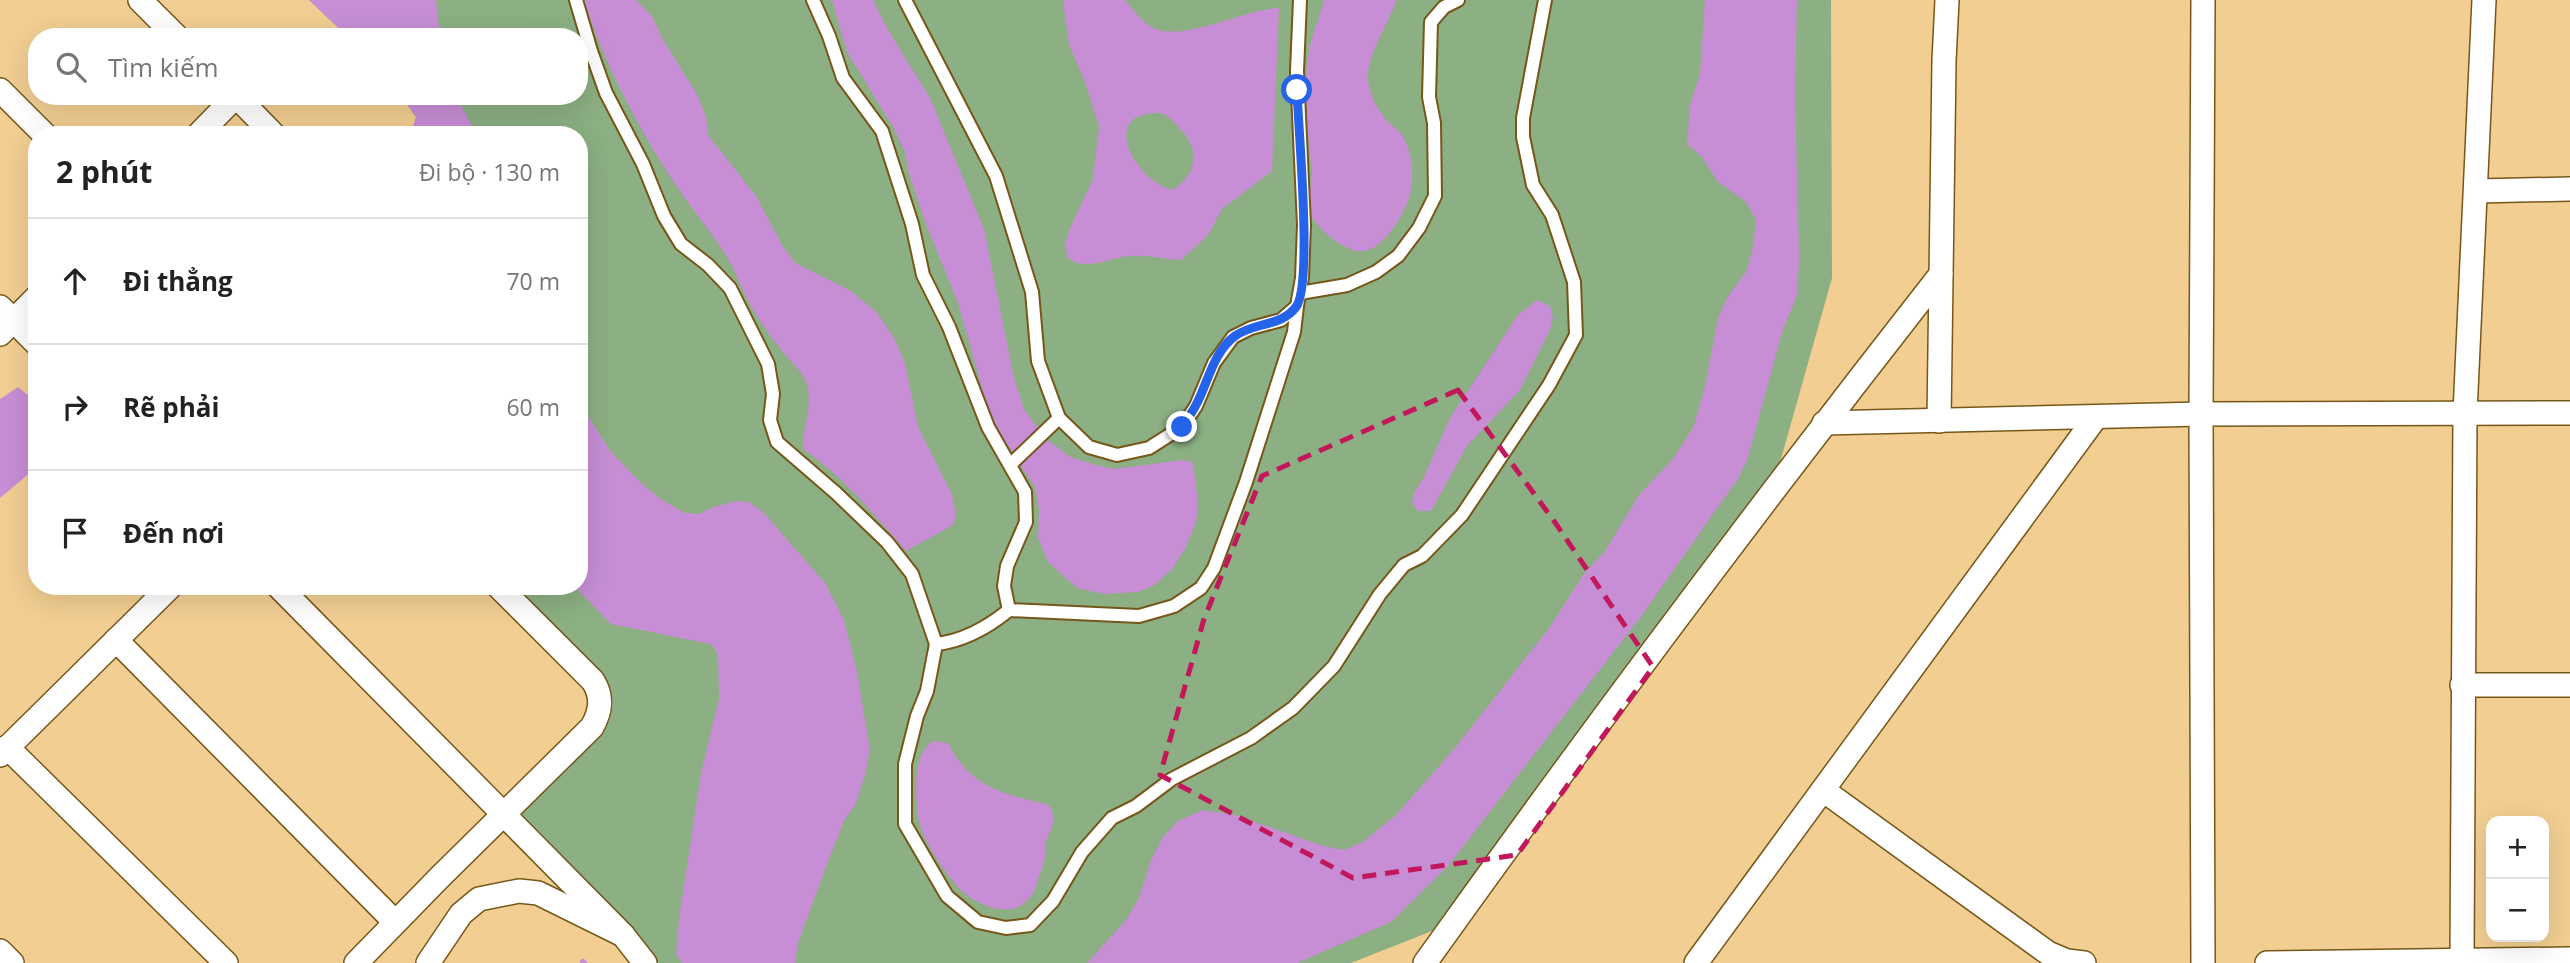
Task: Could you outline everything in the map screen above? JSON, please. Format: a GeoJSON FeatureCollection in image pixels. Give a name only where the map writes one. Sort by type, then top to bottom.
{"type":"FeatureCollection","features":[{"type":"Feature","properties":{"kind":"street"},"geometry":{"type":"LineString","coordinates":[[140,0],[168,28]]}},
{"type":"Feature","properties":{"kind":"street"},"geometry":{"type":"LineString","coordinates":[[1939,421],[1947,0]]}},
{"type":"Feature","properties":{"kind":"street"},"geometry":{"type":"LineString","coordinates":[[2203,0],[2203,963]]}},
{"type":"Feature","properties":{"kind":"street"},"geometry":{"type":"LineString","coordinates":[[2462,961],[2465,413],[2484,0]]}},
{"type":"Feature","properties":{"kind":"street"},"geometry":{"type":"LineString","coordinates":[[0,90],[36,126]]}},
{"type":"Feature","properties":{"kind":"street"},"geometry":{"type":"LineString","coordinates":[[207,126],[227,105]]}},
{"type":"Feature","properties":{"kind":"street"},"geometry":{"type":"LineString","coordinates":[[245,105],[265,126]]}},
{"type":"Feature","properties":{"kind":"street"},"geometry":{"type":"LineString","coordinates":[[2476,191],[2570,189]]}},
{"type":"Feature","properties":{"kind":"street"},"geometry":{"type":"LineString","coordinates":[[1425,963],[1544,796],[1824,423],[1941,274]]}},
{"type":"Feature","properties":{"kind":"street"},"geometry":{"type":"LineString","coordinates":[[28,304],[4,321],[28,338]]}},
{"type":"Feature","properties":{"kind":"street"},"geometry":{"type":"LineString","coordinates":[[1824,423],[2201,414],[2570,413]]}},
{"type":"Feature","properties":{"kind":"street"},"geometry":{"type":"LineString","coordinates":[[1696,963],[2096,417]]}},
{"type":"Feature","properties":{"kind":"street"},"geometry":{"type":"LineString","coordinates":[[162,595],[4,751],[226,963]]}},
{"type":"Feature","properties":{"kind":"street"},"geometry":{"type":"LineString","coordinates":[[287,595],[623,935],[645,963]]}},
{"type":"Feature","properties":{"kind":"street"},"geometry":{"type":"LineString","coordinates":[[356,963],[592,727],[598,716],[600,696],[589,675],[507,595]]}},
{"type":"Feature","properties":{"kind":"street"},"geometry":{"type":"LineString","coordinates":[[116,640],[395,922]]}},
{"type":"Feature","properties":{"kind":"street"},"geometry":{"type":"LineString","coordinates":[[2462,685],[2570,684]]}},
{"type":"Feature","properties":{"kind":"street"},"geometry":{"type":"LineString","coordinates":[[1823,790],[2048,953],[2067,961],[2084,963]]}},
{"type":"Feature","properties":{"kind":"street"},"geometry":{"type":"LineString","coordinates":[[428,963],[461,914],[479,899],[519,891],[538,893],[623,935]]}},
{"type":"Feature","properties":{"kind":"street"},"geometry":{"type":"LineString","coordinates":[[0,951],[12,963]]}},
{"type":"Feature","properties":{"kind":"street"},"geometry":{"type":"LineString","coordinates":[[2267,963],[2570,959]]}},
{"type":"Feature","properties":{"kind":"lane"},"geometry":{"type":"LineString","coordinates":[[576,0],[584,28]]}},
{"type":"Feature","properties":{"kind":"lane"},"geometry":{"type":"LineString","coordinates":[[813,0],[843,78],[882,131],[912,224],[923,275],[949,327],[988,427],[1012,463],[1025,492],[1026,522],[1007,566],[1004,586],[1009,610]]}},
{"type":"Feature","properties":{"kind":"lane"},"geometry":{"type":"LineString","coordinates":[[905,0],[996,176],[1032,292],[1038,361],[1056,421],[1089,447],[1117,455],[1149,447],[1182,427],[1196,406],[1214,363],[1234,337],[1251,328],[1281,320],[1299,299],[1346,285],[1376,272],[1398,256],[1419,228],[1435,196],[1434,123],[1429,97],[1431,22],[1444,7],[1458,0]]}},
{"type":"Feature","properties":{"kind":"lane"},"geometry":{"type":"LineString","coordinates":[[936,644],[956,642],[990,625],[1009,610],[1139,616],[1174,606],[1201,588],[1214,568],[1242,493],[1267,410],[1280,380],[1299,299],[1304,225],[1297,71],[1300,0]]}},
{"type":"Feature","properties":{"kind":"lane"},"geometry":{"type":"LineString","coordinates":[[588,41],[606,93],[643,164],[664,216],[681,244],[708,265],[730,288],[768,364],[773,394],[771,419],[777,442],[887,542],[912,573],[936,644],[927,691],[917,716],[905,764],[905,824],[947,896],[978,922],[1006,928],[1030,925],[1053,901],[1082,852],[1112,818],[1136,806],[1172,779],[1251,738],[1293,708],[1334,666],[1380,594],[1404,565],[1422,556],[1462,514],[1549,385],[1576,335],[1574,282],[1552,215],[1532,185],[1523,137],[1523,118],[1545,0]]}},
{"type":"Feature","properties":{"kind":"lane"},"geometry":{"type":"LineString","coordinates":[[1012,463],[1056,421]]}},
{"type":"Feature","properties":{"kind":"highlighted area"},"geometry":{"type":"Polygon","coordinates":[[[1458,390],[1554,521],[1653,667],[1517,855],[1353,878],[1160,775],[1204,619],[1262,476],[1458,390]]]}},
{"type":"Feature","properties":{"kind":"green space"},"geometry":{"type":"Polygon","coordinates":[[[309,0],[1831,0],[1832,278],[1777,473],[1442,927],[1351,963],[654,963],[513,815],[607,703],[516,595],[588,595],[588,126],[414,126],[416,117],[407,105],[588,105],[588,28],[339,28],[309,0]]]}},
{"type":"Feature","properties":{"kind":"shaded area"},"geometry":{"type":"Polygon","coordinates":[[[309,0],[436,0],[439,28],[339,28],[309,0]]]}},
{"type":"Feature","properties":{"kind":"shaded area"},"geometry":{"type":"Polygon","coordinates":[[[584,0],[636,0],[652,16],[663,40],[697,94],[706,117],[708,135],[756,196],[782,245],[795,263],[851,291],[877,313],[894,338],[905,363],[918,427],[952,495],[956,515],[953,525],[906,551],[845,484],[803,449],[809,401],[805,380],[761,323],[726,255],[647,139],[611,69],[584,0]]]}},
{"type":"Feature","properties":{"kind":"shaded area"},"geometry":{"type":"Polygon","coordinates":[[[832,0],[873,0],[888,30],[930,98],[984,229],[1014,378],[1024,409],[1045,438],[1070,457],[1114,469],[1183,460],[1193,463],[1198,502],[1196,522],[1185,549],[1172,569],[1155,585],[1138,592],[1104,594],[1077,588],[1048,562],[1038,538],[1039,509],[1035,487],[991,420],[958,303],[927,227],[909,174],[905,152],[893,127],[847,52],[832,0]]]}},
{"type":"Feature","properties":{"kind":"shaded area"},"geometry":{"type":"Polygon","coordinates":[[[1063,0],[1125,0],[1147,24],[1160,30],[1175,32],[1279,8],[1272,171],[1222,209],[1208,235],[1181,260],[1131,256],[1082,264],[1067,257],[1065,243],[1070,228],[1093,179],[1099,127],[1085,82],[1069,45],[1063,0]],[[1161,113],[1142,115],[1130,122],[1126,133],[1128,147],[1145,173],[1158,184],[1172,190],[1191,170],[1194,155],[1188,139],[1175,123],[1161,113]]]}},
{"type":"Feature","properties":{"kind":"shaded area"},"geometry":{"type":"Polygon","coordinates":[[[1324,0],[1397,0],[1374,50],[1368,79],[1378,108],[1402,135],[1407,145],[1412,163],[1411,191],[1392,230],[1379,244],[1364,251],[1350,249],[1335,241],[1321,229],[1309,210],[1312,173],[1306,74],[1311,41],[1324,0]]]}},
{"type":"Feature","properties":{"kind":"shaded area"},"geometry":{"type":"Polygon","coordinates":[[[1705,0],[1797,0],[1797,295],[1782,332],[1748,458],[1739,477],[1642,615],[1448,866],[1391,922],[1297,963],[1087,963],[1126,920],[1139,898],[1151,860],[1163,837],[1178,821],[1203,810],[1235,815],[1323,846],[1344,850],[1363,842],[1397,814],[1455,748],[1550,627],[1583,575],[1605,551],[1639,495],[1673,459],[1694,426],[1718,318],[1727,298],[1747,270],[1756,220],[1746,202],[1717,181],[1702,157],[1687,144],[1690,105],[1700,74],[1705,0]]]}},
{"type":"Feature","properties":{"kind":"shaded area"},"geometry":{"type":"Polygon","coordinates":[[[407,105],[461,105],[471,126],[414,126],[416,117],[407,105]]]}},
{"type":"Feature","properties":{"kind":"shaded area"},"geometry":{"type":"Polygon","coordinates":[[[1537,300],[1550,306],[1553,317],[1550,330],[1520,390],[1467,446],[1431,511],[1418,511],[1412,503],[1414,493],[1450,418],[1518,315],[1537,300]]]}},
{"type":"Feature","properties":{"kind":"shaded area"},"geometry":{"type":"Polygon","coordinates":[[[18,387],[28,395],[28,475],[0,498],[0,399],[18,387]]]}},
{"type":"Feature","properties":{"kind":"shaded area"},"geometry":{"type":"Polygon","coordinates":[[[588,416],[611,452],[642,484],[685,513],[699,514],[737,501],[749,502],[763,512],[825,583],[844,620],[857,672],[870,750],[855,805],[844,821],[830,856],[798,943],[795,963],[682,963],[676,954],[701,773],[719,699],[718,654],[711,644],[611,624],[583,595],[588,595],[588,416]]]}},
{"type":"Feature","properties":{"kind":"shaded area"},"geometry":{"type":"Polygon","coordinates":[[[932,741],[948,743],[967,770],[990,787],[1049,805],[1053,819],[1045,842],[1044,863],[1032,895],[1016,908],[984,905],[964,893],[942,867],[924,836],[917,804],[917,771],[924,750],[932,741]]]}},
{"type":"Feature","properties":{"kind":"route"},"geometry":{"type":"LineString","coordinates":[[1182,427],[1196,406],[1214,363],[1234,337],[1251,328],[1281,320],[1297,306],[1302,278],[1304,225],[1297,90]]}}]}
